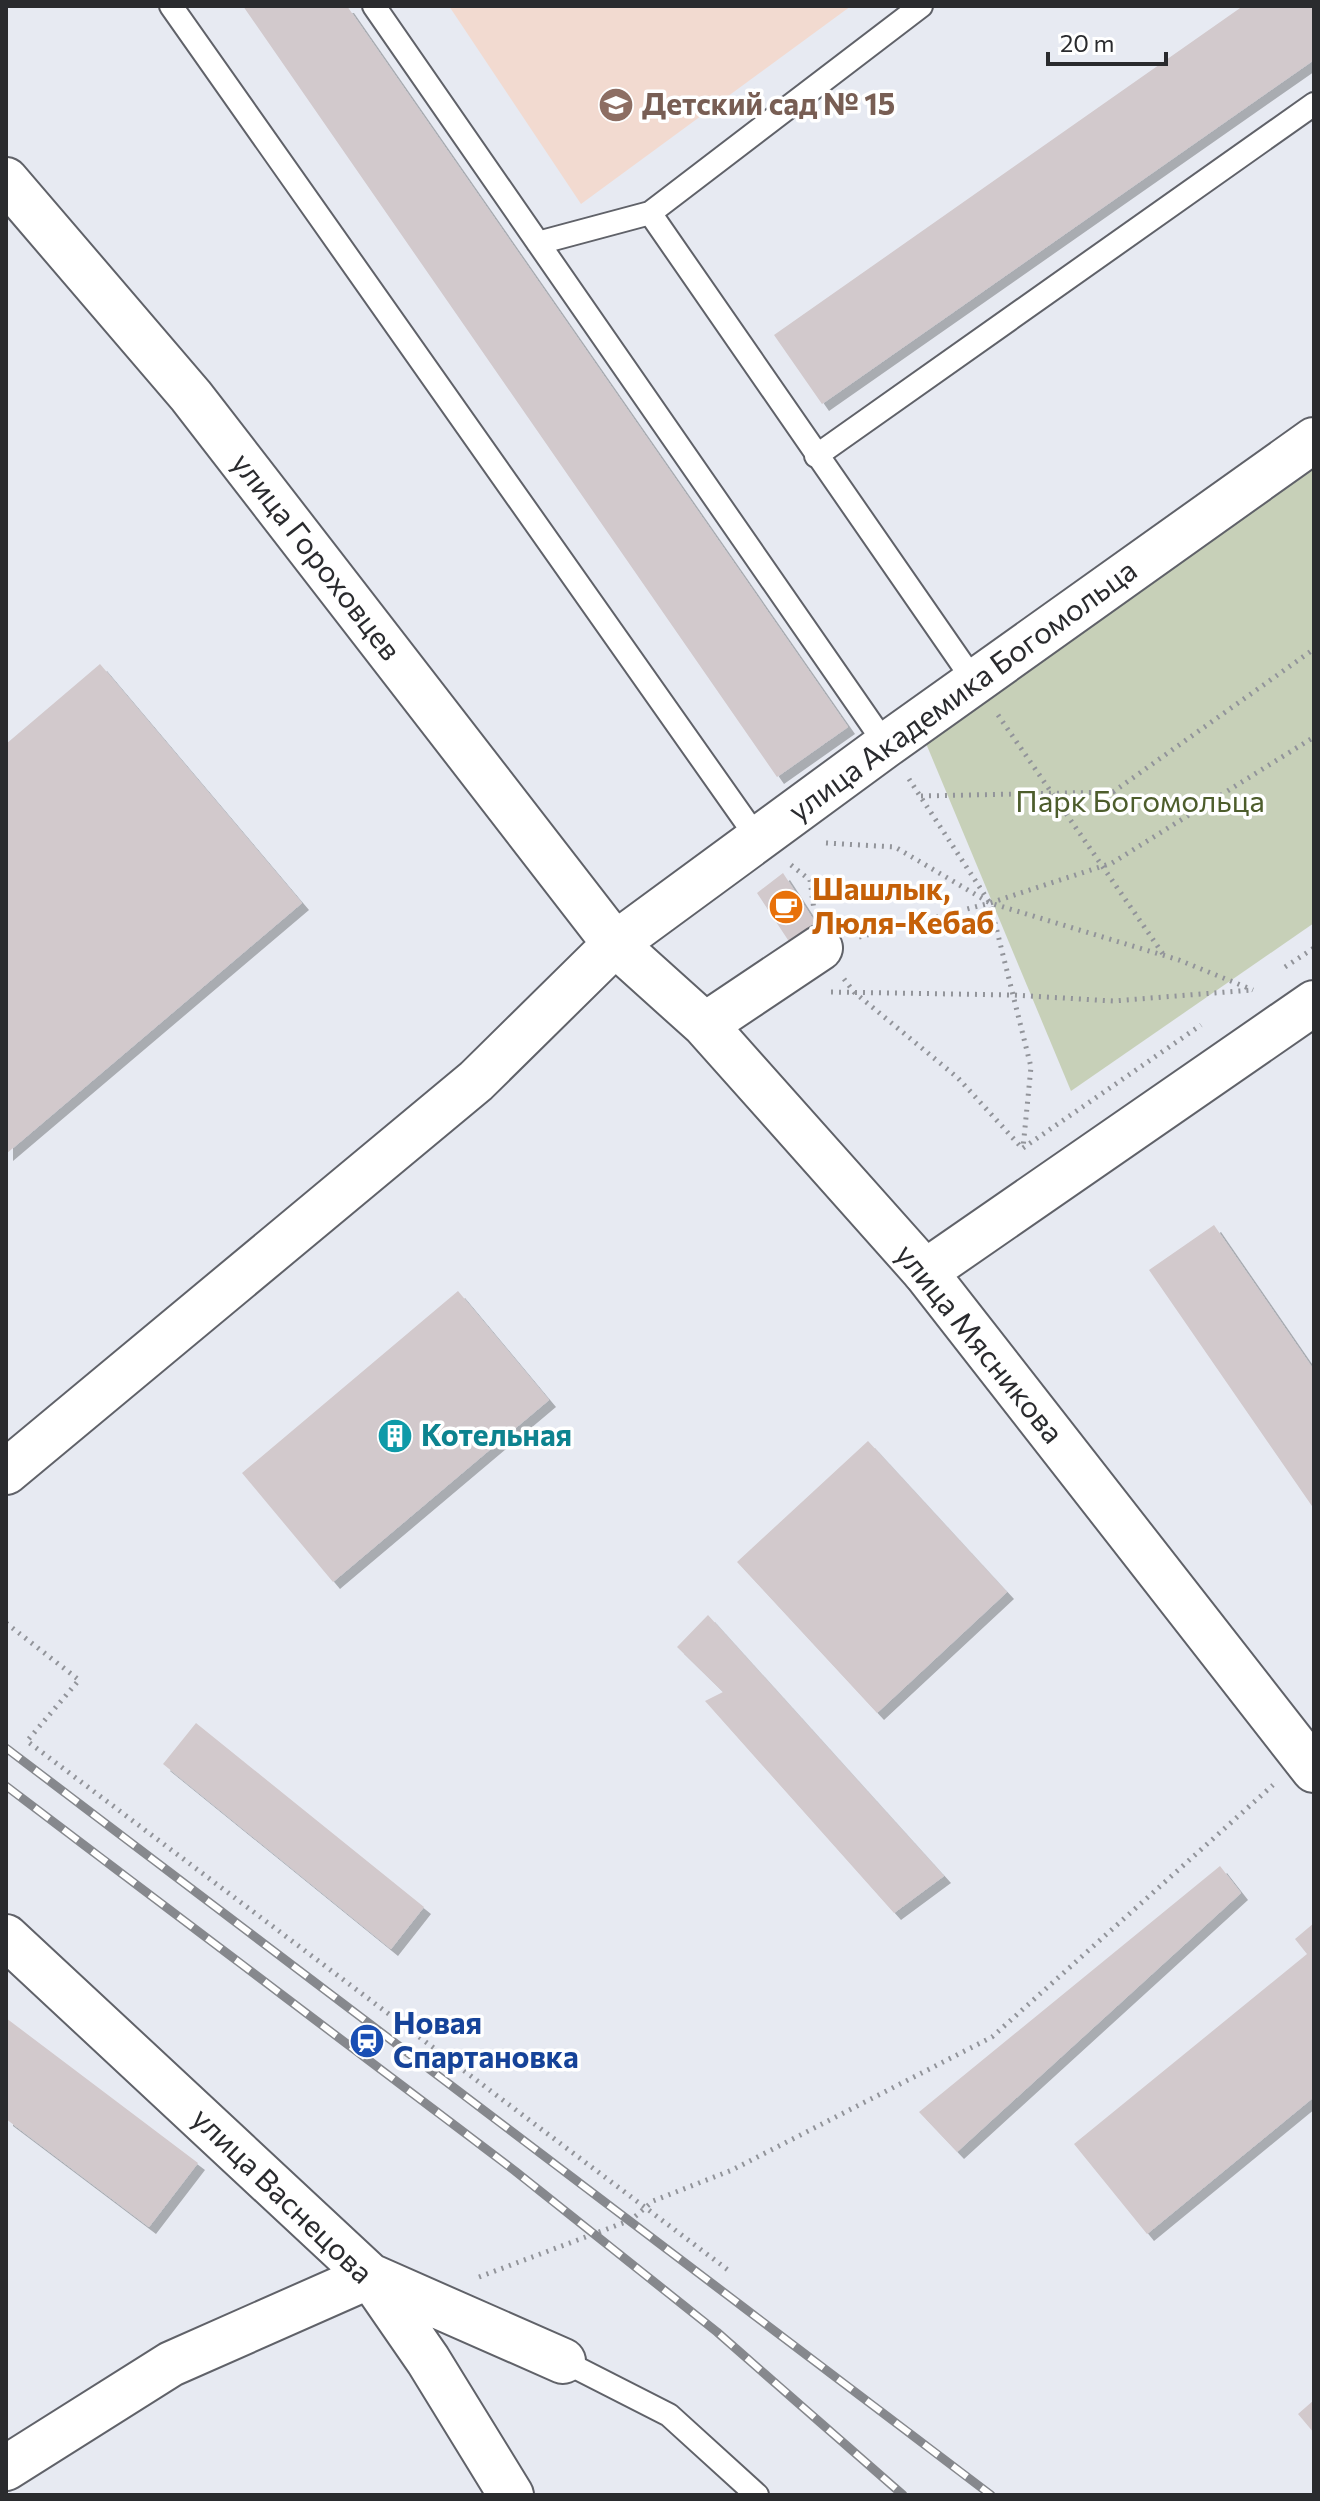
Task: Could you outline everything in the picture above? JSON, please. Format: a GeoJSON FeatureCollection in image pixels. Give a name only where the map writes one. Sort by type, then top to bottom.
{"type":"FeatureCollection","features":[{"type":"Feature","properties":{"kind":"street","name":"улица Гороховцев"},"geometry":{"type":"LineString","coordinates":[[6,180],[191,396],[615,944]]}},
{"type":"Feature","properties":{"kind":"street","name":"улица Академика Богомольца"},"geometry":{"type":"LineString","coordinates":[[6,1472],[476,1081],[615,944],[974,681],[1314,440]]}},
{"type":"Feature","properties":{"kind":"street","name":"улица Мясникова"},"geometry":{"type":"LineString","coordinates":[[615,944],[705,1025],[925,1272],[1308,1764]]}},
{"type":"Feature","properties":{"kind":"street"},"geometry":{"type":"LineString","coordinates":[[705,1025],[820,948]]}},
{"type":"Feature","properties":{"kind":"street"},"geometry":{"type":"LineString","coordinates":[[925,1272],[1314,1003]]}},
{"type":"Feature","properties":{"kind":"street","name":"улица Васнецова"},"geometry":{"type":"LineString","coordinates":[[6,1937],[370,2276],[428,2360],[511,2495]]}},
{"type":"Feature","properties":{"kind":"street"},"geometry":{"type":"LineString","coordinates":[[6,2468],[171,2364],[370,2276],[563,2361]]}},
{"type":"Feature","properties":{"kind":"lane"},"geometry":{"type":"LineString","coordinates":[[171,6],[758,839]]}},
{"type":"Feature","properties":{"kind":"lane"},"geometry":{"type":"LineString","coordinates":[[374,6],[886,745]]}},
{"type":"Feature","properties":{"kind":"lane"},"geometry":{"type":"LineString","coordinates":[[538,243],[650,213],[921,6]]}},
{"type":"Feature","properties":{"kind":"lane"},"geometry":{"type":"LineString","coordinates":[[816,456],[1314,104]]}},
{"type":"Feature","properties":{"kind":"lane"},"geometry":{"type":"LineString","coordinates":[[650,213],[974,681]]}},
{"type":"Feature","properties":{"kind":"lane"},"geometry":{"type":"LineString","coordinates":[[563,2361],[669,2415],[757,2495]]}},
{"type":"Feature","properties":{"kind":"path"},"geometry":{"type":"LineString","coordinates":[[920,796],[1113,792],[1314,649]]}},
{"type":"Feature","properties":{"kind":"path"},"geometry":{"type":"LineString","coordinates":[[974,681],[1164,955]]}},
{"type":"Feature","properties":{"kind":"path"},"geometry":{"type":"LineString","coordinates":[[820,948],[990,903],[1112,863],[1314,737]]}},
{"type":"Feature","properties":{"kind":"path"},"geometry":{"type":"LineString","coordinates":[[886,745],[990,903],[1031,1067],[1023,1148]]}},
{"type":"Feature","properties":{"kind":"path"},"geometry":{"type":"LineString","coordinates":[[758,839],[895,847],[990,903],[1164,955],[1253,990]]}},
{"type":"Feature","properties":{"kind":"path"},"geometry":{"type":"LineString","coordinates":[[758,839],[810,880],[820,948],[854,992],[958,1078],[1023,1148]]}},
{"type":"Feature","properties":{"kind":"path"},"geometry":{"type":"LineString","coordinates":[[1278,973],[1314,948]]}},
{"type":"Feature","properties":{"kind":"path"},"geometry":{"type":"LineString","coordinates":[[826,992],[1013,995],[1113,1001],[1253,990]]}},
{"type":"Feature","properties":{"kind":"path"},"geometry":{"type":"LineString","coordinates":[[1240,998],[1253,990]]}},
{"type":"Feature","properties":{"kind":"path"},"geometry":{"type":"LineString","coordinates":[[1023,1148],[1202,1025]]}},
{"type":"Feature","properties":{"kind":"path"},"geometry":{"type":"LineString","coordinates":[[6,1623],[79,1680],[27,1741],[732,2273]]}},
{"type":"Feature","properties":{"kind":"path"},"geometry":{"type":"LineString","coordinates":[[422,2299],[631,2220],[653,2201],[732,2170],[992,2037],[1308,1764]]}},
{"type":"Feature","properties":{"kind":"shaded area","name":"Детский сад № 15"},"geometry":{"type":"Polygon","coordinates":[[[449,6],[851,6],[581,204],[449,6]]]}},
{"type":"Feature","properties":{"kind":"green space","name":"Парк Богомольца"},"geometry":{"type":"Polygon","coordinates":[[[1314,467],[1314,923],[1071,1091],[925,741],[1314,467]]]}},
{"type":"Feature","properties":{"kind":"building"},"geometry":{"type":"Polygon","coordinates":[[[243,6],[347,6],[848,727],[777,777],[243,6]]]}},
{"type":"Feature","properties":{"kind":"building"},"geometry":{"type":"Polygon","coordinates":[[[1243,6],[1314,6],[1314,60],[822,404],[774,335],[1243,6]]]}},
{"type":"Feature","properties":{"kind":"building"},"geometry":{"type":"Polygon","coordinates":[[[100,664],[302,903],[6,1154],[6,744],[100,664]]]}},
{"type":"Feature","properties":{"kind":"building","name":"Шашлык, Люля-Кебаб"},"geometry":{"type":"Polygon","coordinates":[[[783,873],[815,922],[790,943],[757,893],[783,873]]]}},
{"type":"Feature","properties":{"kind":"building"},"geometry":{"type":"Polygon","coordinates":[[[1214,1225],[1314,1370],[1314,1509],[1149,1270],[1214,1225]]]}},
{"type":"Feature","properties":{"kind":"building","name":"Котельная"},"geometry":{"type":"Polygon","coordinates":[[[458,1291],[549,1400],[333,1582],[242,1473],[458,1291]]]}},
{"type":"Feature","properties":{"kind":"building"},"geometry":{"type":"Polygon","coordinates":[[[868,1441],[1007,1592],[877,1713],[737,1562],[868,1441]]]}},
{"type":"Feature","properties":{"kind":"building"},"geometry":{"type":"Polygon","coordinates":[[[708,1615],[944,1876],[894,1913],[705,1701],[723,1692],[677,1647],[708,1615]]]}},
{"type":"Feature","properties":{"kind":"building"},"geometry":{"type":"Polygon","coordinates":[[[196,1723],[424,1907],[391,1949],[163,1764],[196,1723]]]}},
{"type":"Feature","properties":{"kind":"building"},"geometry":{"type":"Polygon","coordinates":[[[1220,1866],[1241,1893],[957,2152],[919,2112],[1220,1866]]]}},
{"type":"Feature","properties":{"kind":"building"},"geometry":{"type":"Polygon","coordinates":[[[1314,1923],[1314,2097],[1147,2234],[1074,2144],[1307,1954],[1295,1939],[1314,1923]]]}},
{"type":"Feature","properties":{"kind":"building"},"geometry":{"type":"Polygon","coordinates":[[[6,2018],[198,2163],[149,2227],[6,2119],[6,2018]]]}},
{"type":"Feature","properties":{"kind":"building"},"geometry":{"type":"Polygon","coordinates":[[[1314,2400],[1314,2433],[1298,2414],[1314,2400]]]}},
{"type":"Feature","properties":{"kind":"railway"},"geometry":{"type":"LineString","coordinates":[[6,1748],[991,2495]]}},
{"type":"Feature","properties":{"kind":"railway"},"geometry":{"type":"LineString","coordinates":[[6,1786],[515,2171],[717,2332],[903,2495]]}},
{"type":"Feature","properties":{"kind":"place","name":"Детский сад № 15"},"geometry":{"type":"Point","coordinates":[616,105]}},
{"type":"Feature","properties":{"kind":"place","name":"Шашлык, Люля-Кебаб"},"geometry":{"type":"Point","coordinates":[786,907]}},
{"type":"Feature","properties":{"kind":"place","name":"Котельная"},"geometry":{"type":"Point","coordinates":[395,1436]}},
{"type":"Feature","properties":{"kind":"place","name":"Новая Спартановка"},"geometry":{"type":"Point","coordinates":[367,2041]}}]}
